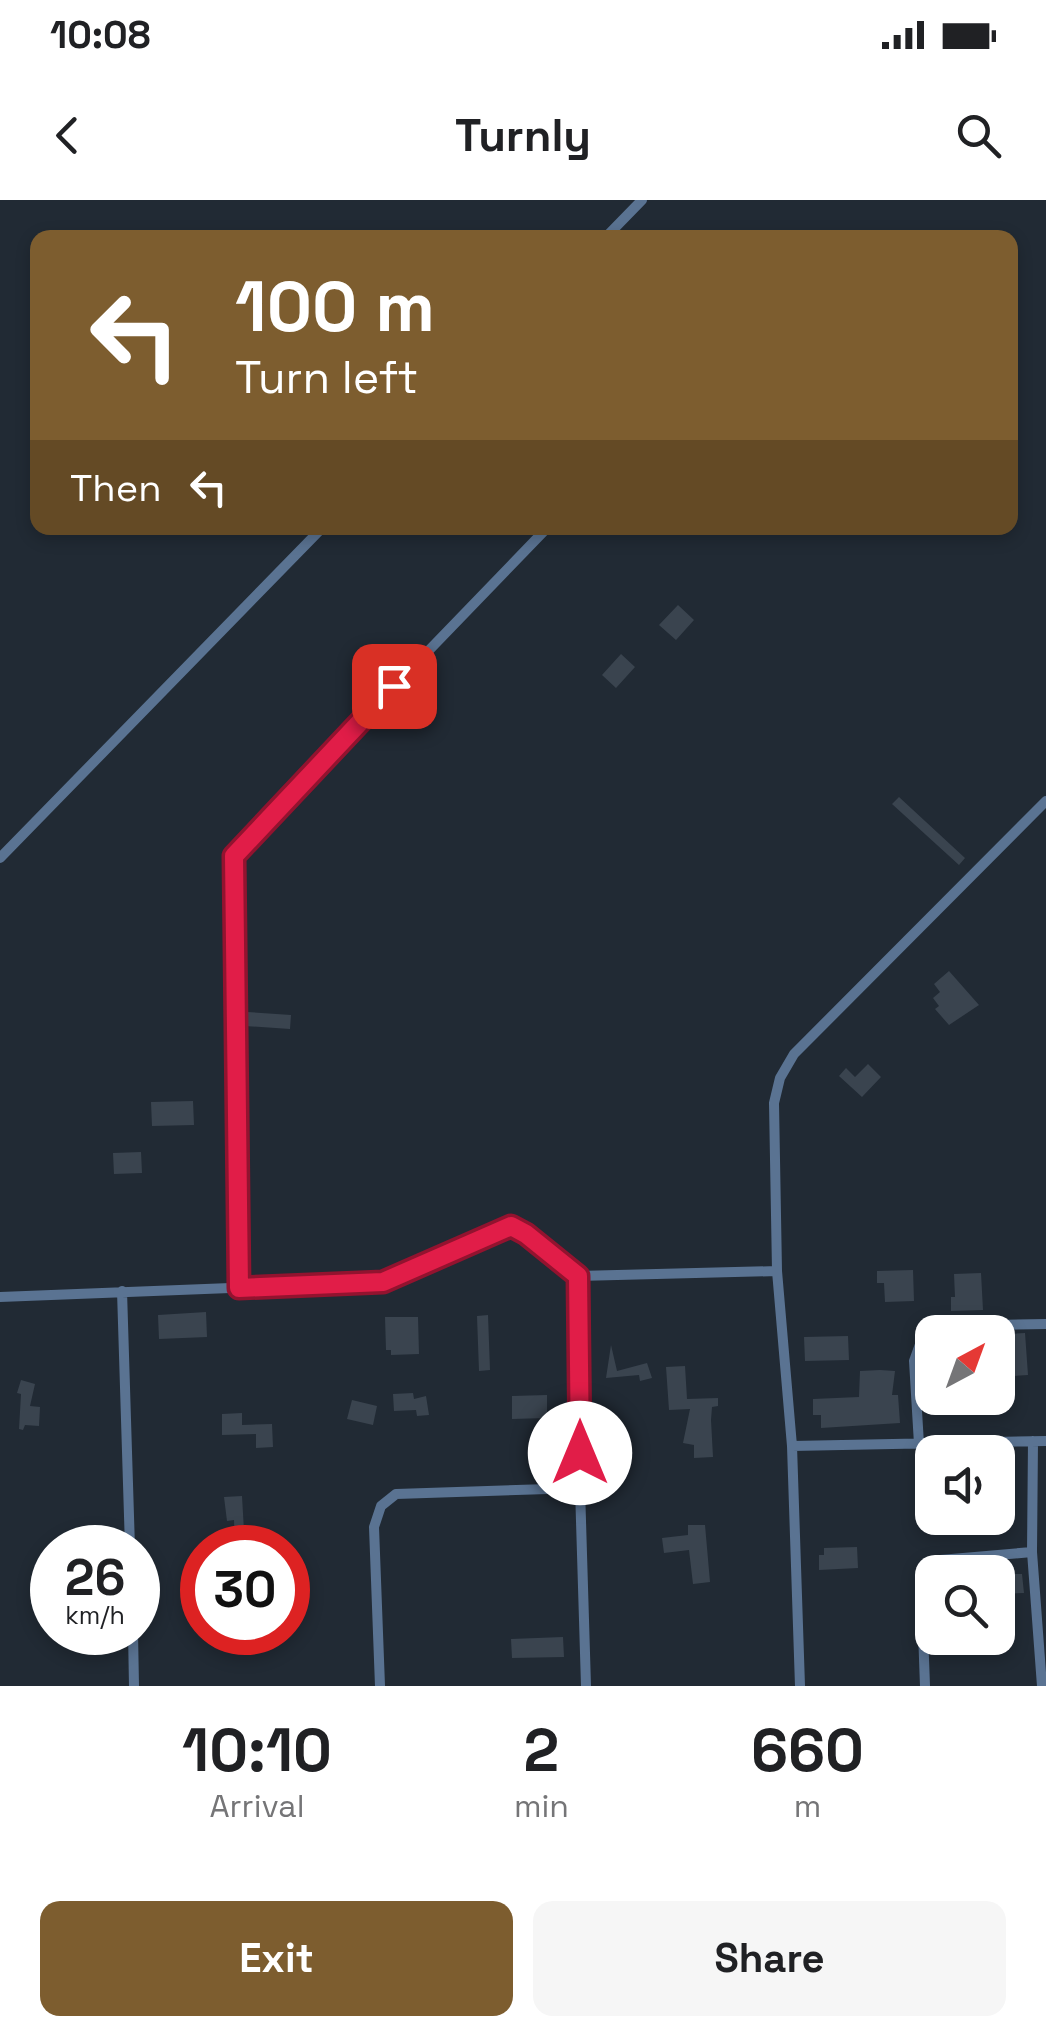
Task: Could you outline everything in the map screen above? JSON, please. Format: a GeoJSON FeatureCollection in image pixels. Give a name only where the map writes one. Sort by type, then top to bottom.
{"type":"FeatureCollection","features":[{"type":"Feature","properties":{"kind":"street"},"geometry":{"type":"LineString","coordinates":[[614,230],[642,200]]}},
{"type":"Feature","properties":{"kind":"street"},"geometry":{"type":"LineString","coordinates":[[0,858],[315,535]]}},
{"type":"Feature","properties":{"kind":"street"},"geometry":{"type":"LineString","coordinates":[[239,1288],[234,856],[540,535]]}},
{"type":"Feature","properties":{"kind":"street"},"geometry":{"type":"LineString","coordinates":[[800,1686],[792,1446],[778,1272],[774,1103],[780,1078],[794,1054],[1046,802]]}},
{"type":"Feature","properties":{"kind":"street"},"geometry":{"type":"LineString","coordinates":[[0,1297],[383,1282],[511,1226],[578,1276],[778,1272]]}},
{"type":"Feature","properties":{"kind":"street"},"geometry":{"type":"LineString","coordinates":[[578,1276],[586,1686]]}},
{"type":"Feature","properties":{"kind":"street"},"geometry":{"type":"LineString","coordinates":[[122,1291],[129,1525]]}},
{"type":"Feature","properties":{"kind":"street"},"geometry":{"type":"LineString","coordinates":[[918,1435],[914,1362],[923,1336],[943,1326],[1046,1324]]}},
{"type":"Feature","properties":{"kind":"street"},"geometry":{"type":"LineString","coordinates":[[1015,1441],[1046,1441]]}},
{"type":"Feature","properties":{"kind":"street"},"geometry":{"type":"LineString","coordinates":[[1033,1441],[1032,1552],[1042,1686]]}},
{"type":"Feature","properties":{"kind":"street"},"geometry":{"type":"LineString","coordinates":[[792,1446],[915,1444]]}},
{"type":"Feature","properties":{"kind":"street"},"geometry":{"type":"LineString","coordinates":[[380,1686],[374,1526],[381,1506],[396,1494],[580,1488]]}},
{"type":"Feature","properties":{"kind":"street"},"geometry":{"type":"LineString","coordinates":[[925,1686],[920,1576],[924,1569],[940,1560],[1032,1552]]}},
{"type":"Feature","properties":{"kind":"street"},"geometry":{"type":"LineString","coordinates":[[133,1655],[134,1686]]}},
{"type":"Feature","properties":{"kind":"building"},"geometry":{"type":"Polygon","coordinates":[[[678,605],[694,620],[676,640],[659,625],[678,605]]]}},
{"type":"Feature","properties":{"kind":"building"},"geometry":{"type":"Polygon","coordinates":[[[621,654],[635,667],[616,688],[602,675],[621,654]]]}},
{"type":"Feature","properties":{"kind":"building"},"geometry":{"type":"Polygon","coordinates":[[[899,797],[965,858],[959,865],[892,804],[899,797]]]}},
{"type":"Feature","properties":{"kind":"building"},"geometry":{"type":"Polygon","coordinates":[[[949,971],[979,1005],[949,1025],[935,1009],[939,1006],[933,998],[940,992],[934,984],[949,971]]]}},
{"type":"Feature","properties":{"kind":"building"},"geometry":{"type":"Polygon","coordinates":[[[247,1012],[291,1015],[290,1029],[245,1026],[247,1012]]]}},
{"type":"Feature","properties":{"kind":"building"},"geometry":{"type":"Polygon","coordinates":[[[868,1064],[881,1077],[862,1097],[839,1076],[846,1068],[855,1077],[868,1064]]]}},
{"type":"Feature","properties":{"kind":"building"},"geometry":{"type":"Polygon","coordinates":[[[193,1101],[194,1125],[152,1126],[151,1102],[193,1101]]]}},
{"type":"Feature","properties":{"kind":"building"},"geometry":{"type":"Polygon","coordinates":[[[141,1152],[142,1173],[114,1174],[113,1153],[141,1152]]]}},
{"type":"Feature","properties":{"kind":"building"},"geometry":{"type":"Polygon","coordinates":[[[913,1270],[914,1301],[885,1302],[884,1283],[877,1283],[877,1271],[913,1270]]]}},
{"type":"Feature","properties":{"kind":"building"},"geometry":{"type":"Polygon","coordinates":[[[981,1273],[983,1310],[951,1311],[954,1274],[981,1273]]]}},
{"type":"Feature","properties":{"kind":"building"},"geometry":{"type":"Polygon","coordinates":[[[206,1312],[207,1337],[159,1339],[158,1315],[206,1312]]]}},
{"type":"Feature","properties":{"kind":"building"},"geometry":{"type":"Polygon","coordinates":[[[488,1315],[490,1370],[479,1371],[477,1316],[488,1315]]]}},
{"type":"Feature","properties":{"kind":"building"},"geometry":{"type":"Polygon","coordinates":[[[385,1317],[418,1317],[419,1354],[391,1355],[391,1350],[386,1350],[385,1317]]]}},
{"type":"Feature","properties":{"kind":"building"},"geometry":{"type":"Polygon","coordinates":[[[1025,1333],[1028,1375],[1015,1376],[1015,1334],[1025,1333]]]}},
{"type":"Feature","properties":{"kind":"building"},"geometry":{"type":"Polygon","coordinates":[[[848,1336],[849,1360],[805,1361],[804,1337],[848,1336]]]}},
{"type":"Feature","properties":{"kind":"building"},"geometry":{"type":"Polygon","coordinates":[[[611,1345],[617,1371],[647,1363],[652,1378],[606,1378],[611,1345]]]}},
{"type":"Feature","properties":{"kind":"building"},"geometry":{"type":"Polygon","coordinates":[[[685,1366],[687,1399],[718,1398],[718,1406],[712,1407],[713,1457],[694,1458],[694,1445],[683,1443],[690,1409],[669,1410],[666,1367],[685,1366]]]}},
{"type":"Feature","properties":{"kind":"building"},"geometry":{"type":"Polygon","coordinates":[[[860,1371],[895,1371],[892,1395],[898,1395],[900,1423],[821,1428],[821,1415],[813,1415],[813,1399],[859,1397],[860,1371]]]}},
{"type":"Feature","properties":{"kind":"building"},"geometry":{"type":"Polygon","coordinates":[[[21,1380],[35,1384],[30,1406],[40,1407],[39,1426],[25,1425],[23,1430],[19,1429],[21,1394],[17,1393],[21,1380]]]}},
{"type":"Feature","properties":{"kind":"building"},"geometry":{"type":"Polygon","coordinates":[[[413,1393],[414,1399],[426,1396],[429,1415],[417,1416],[416,1410],[394,1411],[393,1394],[413,1393]]]}},
{"type":"Feature","properties":{"kind":"building"},"geometry":{"type":"Polygon","coordinates":[[[547,1395],[547,1418],[512,1419],[512,1396],[547,1395]]]}},
{"type":"Feature","properties":{"kind":"building"},"geometry":{"type":"Polygon","coordinates":[[[352,1400],[377,1406],[373,1425],[347,1419],[352,1400]]]}},
{"type":"Feature","properties":{"kind":"building"},"geometry":{"type":"Polygon","coordinates":[[[242,1413],[242,1425],[272,1424],[273,1447],[256,1448],[256,1434],[222,1435],[222,1414],[242,1413]]]}},
{"type":"Feature","properties":{"kind":"building"},"geometry":{"type":"Polygon","coordinates":[[[242,1496],[244,1525],[227,1521],[224,1497],[242,1496]]]}},
{"type":"Feature","properties":{"kind":"building"},"geometry":{"type":"Polygon","coordinates":[[[688,1525],[705,1525],[710,1582],[693,1584],[689,1550],[664,1553],[662,1538],[688,1535],[688,1525]]]}},
{"type":"Feature","properties":{"kind":"building"},"geometry":{"type":"Polygon","coordinates":[[[857,1547],[858,1568],[819,1570],[819,1555],[824,1555],[824,1548],[857,1547]]]}},
{"type":"Feature","properties":{"kind":"building"},"geometry":{"type":"Polygon","coordinates":[[[1015,1574],[1022,1574],[1024,1593],[1015,1593],[1015,1574]]]}},
{"type":"Feature","properties":{"kind":"building"},"geometry":{"type":"Polygon","coordinates":[[[563,1637],[564,1657],[512,1658],[511,1639],[563,1637]]]}},
{"type":"Feature","properties":{"kind":"route"},"geometry":{"type":"LineString","coordinates":[[394,686],[234,856],[239,1288],[383,1282],[511,1226],[578,1276],[580,1453]]}}]}
